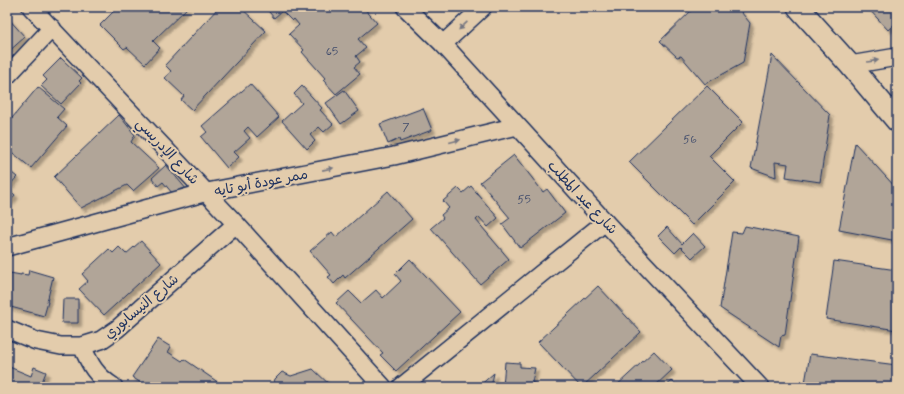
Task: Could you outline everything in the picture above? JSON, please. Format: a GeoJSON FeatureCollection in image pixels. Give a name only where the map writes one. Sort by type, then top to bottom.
{"type":"FeatureCollection","features":[{"type":"Feature","properties":{"kind":"street","name":"شارع الإدريسي"},"geometry":{"type":"LineString","coordinates":[[31,7],[207,192],[383,387]]}},
{"type":"Feature","properties":{"kind":"street","name":"شارع عبد المطلب"},"geometry":{"type":"LineString","coordinates":[[405,7],[443,44],[605,222],[760,387]]}},
{"type":"Feature","properties":{"kind":"street"},"geometry":{"type":"LineString","coordinates":[[443,44],[483,7]]}},
{"type":"Feature","properties":{"kind":"street"},"geometry":{"type":"LineString","coordinates":[[798,7],[850,65],[897,121]]}},
{"type":"Feature","properties":{"kind":"street"},"geometry":{"type":"LineString","coordinates":[[7,76],[52,28]]}},
{"type":"Feature","properties":{"kind":"street"},"geometry":{"type":"LineString","coordinates":[[850,65],[897,57]]}},
{"type":"Feature","properties":{"kind":"street","name":"ممر عودة أبو تايه"},"geometry":{"type":"LineString","coordinates":[[7,246],[207,192],[394,156],[517,126]]}},
{"type":"Feature","properties":{"kind":"street"},"geometry":{"type":"LineString","coordinates":[[401,387],[605,222]]}},
{"type":"Feature","properties":{"kind":"street","name":"شارع النيسابوري"},"geometry":{"type":"LineString","coordinates":[[7,329],[36,341],[62,346],[82,346],[101,340],[117,329],[236,224]]}},
{"type":"Feature","properties":{"kind":"street"},"geometry":{"type":"LineString","coordinates":[[82,346],[89,363],[103,380],[114,387]]}},
{"type":"Feature","properties":{"kind":"building"},"geometry":{"type":"Polygon","coordinates":[[[118,7],[188,7],[153,41],[160,48],[145,64],[127,47],[124,49],[100,25],[118,7]]]}},
{"type":"Feature","properties":{"kind":"building"},"geometry":{"type":"Polygon","coordinates":[[[219,7],[240,7],[266,31],[192,110],[181,100],[184,96],[165,78],[171,71],[165,65],[219,7]]]}},
{"type":"Feature","properties":{"kind":"building"},"geometry":{"type":"Polygon","coordinates":[[[265,7],[363,7],[377,23],[358,39],[366,48],[356,56],[360,62],[354,67],[360,74],[336,94],[323,80],[325,78],[302,52],[304,50],[289,34],[299,25],[294,19],[292,21],[282,11],[274,18],[265,7]]]}},
{"type":"Feature","properties":{"kind":"building"},"geometry":{"type":"Polygon","coordinates":[[[695,7],[700,11],[704,7],[737,7],[750,23],[743,63],[705,84],[681,56],[677,57],[660,41],[695,7]]]}},
{"type":"Feature","properties":{"kind":"building"},"geometry":{"type":"Polygon","coordinates":[[[867,7],[897,7],[897,22],[888,30],[867,7]]]}},
{"type":"Feature","properties":{"kind":"building"},"geometry":{"type":"Polygon","coordinates":[[[7,17],[25,37],[7,53],[7,17]]]}},
{"type":"Feature","properties":{"kind":"building"},"geometry":{"type":"Polygon","coordinates":[[[772,55],[830,115],[820,182],[786,177],[788,164],[775,162],[776,177],[751,168],[772,55]]]}},
{"type":"Feature","properties":{"kind":"building"},"geometry":{"type":"Polygon","coordinates":[[[61,58],[82,78],[79,81],[81,83],[61,104],[41,86],[47,80],[43,76],[61,58]]]}},
{"type":"Feature","properties":{"kind":"building"},"geometry":{"type":"Polygon","coordinates":[[[250,84],[279,117],[257,137],[248,127],[244,131],[250,138],[234,152],[239,157],[227,168],[201,137],[207,132],[202,126],[250,84]]]}},
{"type":"Feature","properties":{"kind":"building"},"geometry":{"type":"Polygon","coordinates":[[[302,86],[322,108],[320,110],[333,124],[324,132],[319,127],[310,135],[315,141],[307,149],[282,121],[302,103],[294,94],[302,86]]]}},
{"type":"Feature","properties":{"kind":"building"},"geometry":{"type":"Polygon","coordinates":[[[707,86],[743,122],[709,156],[735,182],[692,225],[629,162],[707,86]]]}},
{"type":"Feature","properties":{"kind":"building"},"geometry":{"type":"Polygon","coordinates":[[[38,87],[64,109],[57,117],[67,126],[31,168],[7,148],[7,124],[38,87]]]}},
{"type":"Feature","properties":{"kind":"building"},"geometry":{"type":"Polygon","coordinates":[[[344,90],[359,111],[341,124],[326,103],[344,90]]]}},
{"type":"Feature","properties":{"kind":"building"},"geometry":{"type":"Polygon","coordinates":[[[423,108],[432,130],[400,142],[399,139],[388,144],[380,124],[423,108]]]}},
{"type":"Feature","properties":{"kind":"building"},"geometry":{"type":"Polygon","coordinates":[[[119,115],[135,135],[131,142],[159,168],[133,191],[127,185],[81,208],[54,177],[119,115]]]}},
{"type":"Feature","properties":{"kind":"building"},"geometry":{"type":"Polygon","coordinates":[[[855,143],[897,189],[897,241],[839,230],[855,143]]]}},
{"type":"Feature","properties":{"kind":"building"},"geometry":{"type":"Polygon","coordinates":[[[514,155],[543,192],[547,189],[565,213],[520,248],[502,224],[510,218],[480,182],[514,155]]]}},
{"type":"Feature","properties":{"kind":"building"},"geometry":{"type":"Polygon","coordinates":[[[166,165],[187,190],[177,199],[163,182],[158,186],[152,178],[166,165]]]}},
{"type":"Feature","properties":{"kind":"building"},"geometry":{"type":"Polygon","coordinates":[[[7,169],[17,177],[7,188],[7,169]]]}},
{"type":"Feature","properties":{"kind":"building"},"geometry":{"type":"Polygon","coordinates":[[[471,186],[498,218],[488,227],[479,217],[476,220],[509,259],[480,284],[431,228],[443,218],[441,215],[449,208],[443,201],[458,188],[463,193],[471,186]]]}},
{"type":"Feature","properties":{"kind":"building"},"geometry":{"type":"Polygon","coordinates":[[[7,188],[15,195],[7,205],[7,188]]]}},
{"type":"Feature","properties":{"kind":"building"},"geometry":{"type":"Polygon","coordinates":[[[388,191],[412,219],[345,278],[343,275],[334,284],[328,277],[331,275],[310,251],[332,232],[336,237],[388,191]]]}},
{"type":"Feature","properties":{"kind":"building"},"geometry":{"type":"Polygon","coordinates":[[[745,226],[799,237],[785,335],[781,336],[779,347],[720,308],[732,232],[742,233],[745,226]]]}},
{"type":"Feature","properties":{"kind":"building"},"geometry":{"type":"Polygon","coordinates":[[[667,227],[682,244],[693,233],[705,246],[692,258],[681,247],[675,253],[658,236],[667,227]]]}},
{"type":"Feature","properties":{"kind":"building"},"geometry":{"type":"Polygon","coordinates":[[[141,241],[161,263],[104,315],[79,289],[88,281],[82,274],[109,249],[113,253],[119,247],[126,254],[141,241]]]}},
{"type":"Feature","properties":{"kind":"building"},"geometry":{"type":"Polygon","coordinates":[[[410,259],[460,312],[396,371],[380,355],[383,353],[336,303],[349,291],[361,303],[376,290],[383,298],[401,281],[395,274],[410,259]]]}},
{"type":"Feature","properties":{"kind":"building"},"geometry":{"type":"Polygon","coordinates":[[[834,261],[897,270],[897,330],[826,319],[834,261]]]}},
{"type":"Feature","properties":{"kind":"building"},"geometry":{"type":"Polygon","coordinates":[[[29,270],[53,277],[44,316],[7,306],[7,278],[9,278],[10,273],[28,275],[29,270]]]}},
{"type":"Feature","properties":{"kind":"building"},"geometry":{"type":"Polygon","coordinates":[[[598,286],[641,332],[581,387],[538,342],[598,286]]]}},
{"type":"Feature","properties":{"kind":"building"},"geometry":{"type":"Polygon","coordinates":[[[63,299],[78,299],[78,323],[62,323],[63,299]]]}},
{"type":"Feature","properties":{"kind":"building"},"geometry":{"type":"Polygon","coordinates":[[[158,339],[171,347],[168,352],[182,361],[184,359],[225,387],[147,387],[132,377],[158,339]]]}},
{"type":"Feature","properties":{"kind":"building"},"geometry":{"type":"Polygon","coordinates":[[[654,351],[672,370],[654,387],[615,387],[654,351]]]}},
{"type":"Feature","properties":{"kind":"building"},"geometry":{"type":"Polygon","coordinates":[[[810,354],[897,365],[897,387],[809,387],[805,383],[810,354]]]}},
{"type":"Feature","properties":{"kind":"building"},"geometry":{"type":"Polygon","coordinates":[[[505,362],[520,363],[520,367],[535,368],[532,382],[539,387],[503,387],[505,362]]]}},
{"type":"Feature","properties":{"kind":"building"},"geometry":{"type":"Polygon","coordinates":[[[7,366],[31,376],[34,367],[46,372],[40,387],[33,384],[32,387],[7,387],[7,366]]]}},
{"type":"Feature","properties":{"kind":"building"},"geometry":{"type":"Polygon","coordinates":[[[313,369],[332,387],[272,387],[275,379],[282,372],[291,376],[313,369]]]}},
{"type":"Feature","properties":{"kind":"building"},"geometry":{"type":"Polygon","coordinates":[[[494,373],[491,387],[478,387],[494,373]]]}},
{"type":"Feature","properties":{"kind":"building"},"geometry":{"type":"Polygon","coordinates":[[[672,381],[678,387],[665,387],[672,381]]]}}]}
